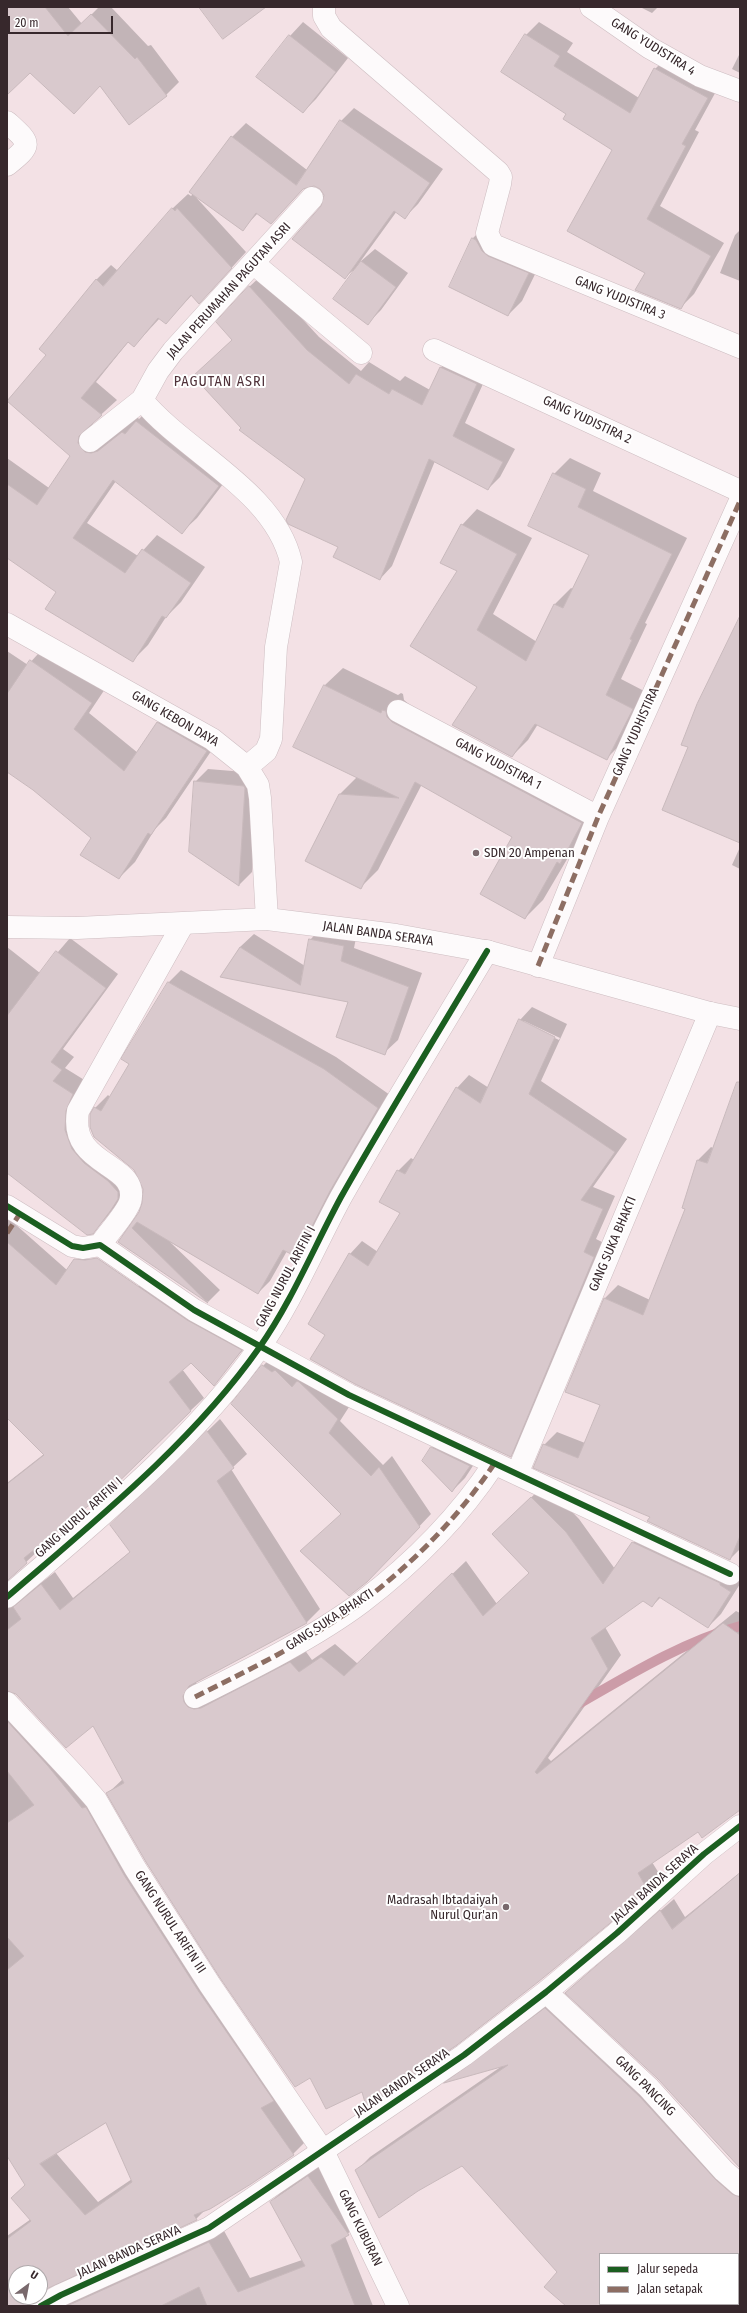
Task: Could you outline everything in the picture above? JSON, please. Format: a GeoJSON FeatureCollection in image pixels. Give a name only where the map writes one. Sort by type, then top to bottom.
{"type":"FeatureCollection","features":[{"type":"Feature","properties":{"kind":"street","name":"GANG YUDISTIRA 3"},"geometry":{"type":"LineString","coordinates":[[324,7],[324,16],[331,28],[498,172],[501,177],[500,184],[488,233],[493,246],[740,347]]}},
{"type":"Feature","properties":{"kind":"street","name":"GANG YUDISTIRA 4"},"geometry":{"type":"LineString","coordinates":[[591,7],[650,48],[687,69],[700,76],[740,91]]}},
{"type":"Feature","properties":{"kind":"street"},"geometry":{"type":"LineString","coordinates":[[7,122],[24,138],[26,145],[25,151],[7,165]]}},
{"type":"Feature","properties":{"kind":"street","name":"JALAN PERUMAHAN PAGUTAN ASRI"},"geometry":{"type":"LineString","coordinates":[[142,400],[155,376],[173,351],[312,198]]}},
{"type":"Feature","properties":{"kind":"street"},"geometry":{"type":"LineString","coordinates":[[253,263],[361,353]]}},
{"type":"Feature","properties":{"kind":"street","name":"GANG YUDISTIRA 2"},"geometry":{"type":"LineString","coordinates":[[434,350],[740,491]]}},
{"type":"Feature","properties":{"kind":"street"},"geometry":{"type":"LineString","coordinates":[[90,441],[142,400],[155,415],[227,474],[257,502],[270,518],[289,550],[291,562],[276,647],[271,739],[266,751],[247,767]]}},
{"type":"Feature","properties":{"kind":"street","name":"GANG YUDHISTIRA"},"geometry":{"type":"LineString","coordinates":[[538,966],[598,817],[740,501]]}},
{"type":"Feature","properties":{"kind":"street","name":"GANG KEBON DAYA"},"geometry":{"type":"LineString","coordinates":[[7,624],[212,739],[247,767],[258,785],[260,798],[267,919]]}},
{"type":"Feature","properties":{"kind":"street","name":"GANG YUDISTIRA 1"},"geometry":{"type":"LineString","coordinates":[[398,711],[598,817]]}},
{"type":"Feature","properties":{"kind":"street","name":"JALAN BANDA SERAYA"},"geometry":{"type":"LineString","coordinates":[[7,927],[77,928],[267,919],[396,935],[486,951],[710,1013],[740,1019]]}},
{"type":"Feature","properties":{"kind":"street"},"geometry":{"type":"LineString","coordinates":[[100,1245],[129,1204],[131,1192],[128,1183],[123,1176],[87,1150],[80,1141],[76,1130],[78,1111],[183,924]]}},
{"type":"Feature","properties":{"kind":"street","name":"GANG NURUL ARIFIN I"},"geometry":{"type":"LineString","coordinates":[[7,1597],[174,1447],[233,1381],[260,1347],[292,1294],[328,1221],[371,1144],[486,951]]}},
{"type":"Feature","properties":{"kind":"street","name":"GANG SUKA BHAKTI"},"geometry":{"type":"LineString","coordinates":[[516,1474],[710,1013]]}},
{"type":"Feature","properties":{"kind":"street"},"geometry":{"type":"LineString","coordinates":[[7,1206],[72,1246],[83,1248],[100,1245],[194,1310],[350,1395],[730,1574]]}},
{"type":"Feature","properties":{"kind":"street","name":"GANG SUKA BHAKTI"},"geometry":{"type":"LineString","coordinates":[[195,1697],[250,1669],[361,1603],[416,1556],[472,1497],[494,1464]]}},
{"type":"Feature","properties":{"kind":"street","name":"GANG NURUL ARIFIN III"},"geometry":{"type":"LineString","coordinates":[[7,1702],[96,1800],[134,1868],[210,1985],[323,2151]]}},
{"type":"Feature","properties":{"kind":"street","name":"JALAN BANDA SERAYA"},"geometry":{"type":"LineString","coordinates":[[41,2306],[61,2295],[209,2228],[464,2055],[546,1992],[617,1933],[704,1854],[740,1826]]}},
{"type":"Feature","properties":{"kind":"street","name":"GANG PANCING"},"geometry":{"type":"LineString","coordinates":[[546,1992],[649,2088],[724,2171],[740,2185]]}},
{"type":"Feature","properties":{"kind":"street","name":"GANG KUBURAN"},"geometry":{"type":"LineString","coordinates":[[323,2151],[398,2306]]}},
{"type":"Feature","properties":{"kind":"building"},"geometry":{"type":"Polygon","coordinates":[[[7,7],[45,7],[68,36],[91,14],[135,59],[137,57],[167,96],[129,125],[100,86],[74,114],[30,73],[7,95],[7,7]]]}},
{"type":"Feature","properties":{"kind":"building"},"geometry":{"type":"Polygon","coordinates":[[[199,7],[266,7],[223,39],[199,7]]]}},
{"type":"Feature","properties":{"kind":"building"},"geometry":{"type":"Polygon","coordinates":[[[525,34],[560,56],[554,66],[630,113],[654,68],[708,98],[682,144],[686,146],[647,219],[711,256],[681,309],[635,290],[645,273],[567,231],[612,150],[563,119],[566,114],[501,72],[525,34]]]}},
{"type":"Feature","properties":{"kind":"building"},"geometry":{"type":"Polygon","coordinates":[[[289,35],[336,72],[303,113],[256,77],[289,35]]]}},
{"type":"Feature","properties":{"kind":"building"},"geometry":{"type":"Polygon","coordinates":[[[340,120],[430,183],[405,219],[394,211],[345,279],[292,239],[321,206],[324,195],[320,189],[314,186],[303,189],[271,224],[256,213],[243,231],[189,192],[231,136],[296,185],[340,120]]]}},
{"type":"Feature","properties":{"kind":"building"},"geometry":{"type":"Polygon","coordinates":[[[172,208],[175,211],[177,208],[232,268],[199,304],[191,295],[166,324],[158,318],[134,347],[128,342],[81,398],[102,415],[79,436],[78,443],[85,452],[91,453],[98,451],[122,432],[125,434],[136,421],[219,486],[182,534],[113,480],[73,538],[125,573],[142,549],[191,583],[166,618],[162,616],[133,662],[45,609],[56,592],[7,558],[7,484],[37,505],[70,456],[7,401],[46,355],[39,349],[96,279],[103,286],[172,208]]]}},
{"type":"Feature","properties":{"kind":"building"},"geometry":{"type":"Polygon","coordinates":[[[472,238],[476,240],[482,251],[488,256],[529,273],[508,316],[449,287],[472,238]]]}},
{"type":"Feature","properties":{"kind":"building"},"geometry":{"type":"Polygon","coordinates":[[[361,261],[396,287],[368,325],[333,299],[361,261]]]}},
{"type":"Feature","properties":{"kind":"building"},"geometry":{"type":"Polygon","coordinates":[[[249,286],[307,350],[349,384],[356,374],[389,394],[392,389],[422,405],[440,367],[477,384],[453,436],[503,462],[488,490],[429,459],[380,580],[333,557],[338,547],[288,524],[286,520],[305,479],[239,430],[241,428],[193,376],[232,340],[216,322],[249,286]]]}},
{"type":"Feature","properties":{"kind":"building"},"geometry":{"type":"Polygon","coordinates":[[[553,473],[586,489],[578,507],[672,554],[630,639],[632,640],[606,695],[633,709],[607,760],[535,724],[512,757],[452,725],[477,687],[410,646],[457,571],[440,563],[461,524],[517,554],[477,630],[526,661],[554,604],[563,608],[589,555],[528,526],[553,473]]]}},
{"type":"Feature","properties":{"kind":"building"},"geometry":{"type":"Polygon","coordinates":[[[740,616],[740,843],[662,810],[688,747],[681,745],[697,704],[740,616]]]}},
{"type":"Feature","properties":{"kind":"building"},"geometry":{"type":"Polygon","coordinates":[[[30,660],[92,703],[74,729],[124,771],[157,722],[207,751],[151,835],[148,833],[119,879],[80,855],[91,838],[33,790],[7,772],[7,694],[30,660]]]}},
{"type":"Feature","properties":{"kind":"building"},"geometry":{"type":"Polygon","coordinates":[[[324,685],[381,713],[382,710],[386,711],[387,717],[392,722],[582,823],[560,864],[557,862],[525,919],[480,894],[512,837],[415,782],[361,889],[305,861],[339,794],[399,798],[293,747],[324,685]]]}},
{"type":"Feature","properties":{"kind":"building"},"geometry":{"type":"Polygon","coordinates":[[[194,781],[244,786],[245,788],[239,886],[189,852],[194,781]]]}},
{"type":"Feature","properties":{"kind":"building"},"geometry":{"type":"Polygon","coordinates":[[[309,939],[344,946],[341,961],[409,987],[385,1055],[336,1037],[348,1002],[220,977],[240,947],[300,985],[309,939]]]}},
{"type":"Feature","properties":{"kind":"building"},"geometry":{"type":"Polygon","coordinates":[[[56,951],[106,988],[51,1062],[62,1070],[53,1081],[73,1094],[66,1111],[65,1130],[72,1149],[84,1163],[108,1181],[118,1192],[118,1199],[111,1210],[93,1234],[87,1235],[7,1173],[7,1016],[56,951]]]}},
{"type":"Feature","properties":{"kind":"building"},"geometry":{"type":"Polygon","coordinates":[[[168,982],[324,1069],[378,1108],[330,1191],[301,1248],[295,1256],[283,1250],[258,1294],[137,1222],[132,1228],[208,1303],[118,1242],[139,1212],[142,1203],[143,1189],[134,1170],[94,1137],[90,1127],[90,1114],[94,1107],[101,1111],[129,1064],[121,1059],[168,982]]]}},
{"type":"Feature","properties":{"kind":"building"},"geometry":{"type":"Polygon","coordinates":[[[519,1019],[555,1037],[529,1094],[615,1152],[581,1200],[603,1209],[584,1252],[594,1257],[511,1457],[355,1384],[310,1359],[325,1335],[308,1324],[349,1253],[368,1266],[400,1213],[379,1202],[397,1170],[405,1174],[456,1087],[480,1103],[519,1019]]]}},
{"type":"Feature","properties":{"kind":"building"},"geometry":{"type":"Polygon","coordinates":[[[737,1082],[740,1082],[740,1536],[730,1560],[647,1521],[650,1517],[533,1468],[543,1444],[578,1458],[600,1405],[565,1392],[604,1298],[643,1315],[685,1209],[682,1208],[697,1160],[707,1163],[737,1082]]]}},
{"type":"Feature","properties":{"kind":"building"},"geometry":{"type":"Polygon","coordinates":[[[7,1242],[56,1285],[74,1259],[85,1260],[97,1258],[187,1320],[242,1350],[214,1386],[191,1363],[169,1382],[191,1411],[95,1505],[93,1502],[24,1558],[27,1563],[7,1581],[7,1484],[44,1455],[7,1418],[7,1242]]]}},
{"type":"Feature","properties":{"kind":"building"},"geometry":{"type":"Polygon","coordinates":[[[262,1365],[272,1372],[275,1370],[292,1387],[297,1381],[299,1382],[338,1419],[329,1433],[371,1476],[379,1467],[420,1527],[367,1582],[349,1596],[300,1551],[341,1514],[231,1404],[262,1365]]]}},
{"type":"Feature","properties":{"kind":"building"},"geometry":{"type":"Polygon","coordinates":[[[207,1431],[234,1468],[217,1481],[307,1623],[189,1686],[183,1696],[184,1702],[188,1707],[194,1709],[201,1708],[290,1662],[299,1672],[321,1657],[344,1676],[452,1573],[483,1616],[529,1573],[492,1534],[531,1497],[566,1532],[603,1584],[632,1542],[720,1583],[720,1585],[731,1592],[708,1628],[659,1597],[652,1607],[643,1601],[591,1638],[608,1669],[535,1772],[537,1774],[723,1623],[740,1635],[740,1810],[702,1838],[698,1832],[638,1873],[647,1889],[609,1924],[457,2045],[366,2106],[362,2092],[326,2109],[310,2078],[295,2087],[220,1978],[146,1862],[106,1793],[124,1783],[93,1726],[66,1748],[16,1694],[7,1691],[7,1630],[21,1619],[13,1607],[41,1584],[60,1610],[130,1552],[110,1525],[207,1431]]]}},
{"type":"Feature","properties":{"kind":"building"},"geometry":{"type":"Polygon","coordinates":[[[431,1447],[470,1466],[452,1492],[422,1461],[431,1447]]]}},
{"type":"Feature","properties":{"kind":"building"},"geometry":{"type":"Polygon","coordinates":[[[7,1721],[48,1766],[82,1808],[86,1807],[124,1875],[199,1992],[274,2101],[261,2108],[294,2155],[210,2209],[194,2215],[197,2220],[48,2288],[48,2265],[8,2265],[8,2305],[29,2305],[7,2306],[7,2239],[31,2221],[11,2198],[25,2185],[7,2156],[7,1970],[24,1956],[7,1937],[7,1823],[34,1805],[7,1771],[7,1721]],[[106,2123],[40,2164],[85,2215],[132,2182],[106,2123]]]}},
{"type":"Feature","properties":{"kind":"building"},"geometry":{"type":"Polygon","coordinates":[[[740,1873],[740,2168],[658,2079],[565,1993],[660,1910],[672,1929],[740,1873]]]}},
{"type":"Feature","properties":{"kind":"building"},"geometry":{"type":"Polygon","coordinates":[[[545,2008],[640,2097],[716,2180],[732,2194],[740,2197],[740,2306],[566,2306],[544,2287],[557,2272],[462,2166],[418,2191],[379,2218],[355,2170],[508,2065],[444,2083],[545,2008]]]}},
{"type":"Feature","properties":{"kind":"building"},"geometry":{"type":"Polygon","coordinates":[[[308,2176],[349,2235],[331,2245],[355,2306],[207,2306],[199,2287],[161,2306],[67,2306],[209,2242],[238,2292],[305,2266],[270,2202],[308,2176]]]}},
{"type":"Feature","properties":{"kind":"waterway"},"geometry":{"type":"LineString","coordinates":[[575,1706],[676,1650],[740,1626]]}},
{"type":"Feature","properties":{"kind":"marked path"},"geometry":{"type":"LineString","coordinates":[[538,966],[598,817],[740,501]]}},
{"type":"Feature","properties":{"kind":"marked path"},"geometry":{"type":"LineString","coordinates":[[7,1233],[19,1215]]}},
{"type":"Feature","properties":{"kind":"marked path"},"geometry":{"type":"LineString","coordinates":[[195,1697],[259,1665],[302,1641],[362,1602],[399,1572],[434,1539],[466,1503],[494,1464]]}},
{"type":"Feature","properties":{"kind":"cycle path"},"geometry":{"type":"LineString","coordinates":[[7,1597],[141,1480],[204,1416],[233,1383],[259,1348],[282,1312],[341,1197],[487,951]]}},
{"type":"Feature","properties":{"kind":"cycle path"},"geometry":{"type":"LineString","coordinates":[[7,1206],[72,1246],[83,1248],[100,1245],[194,1310],[349,1395],[730,1574]]}},
{"type":"Feature","properties":{"kind":"cycle path"},"geometry":{"type":"LineString","coordinates":[[41,2306],[61,2295],[209,2228],[464,2055],[546,1992],[617,1933],[704,1854],[740,1826]]}},
{"type":"Feature","properties":{"kind":"place","name":"SDN 20 Ampenan"},"geometry":{"type":"Point","coordinates":[476,853]}},
{"type":"Feature","properties":{"kind":"place","name":"Madrasah Ibtadaiyah Nurul Qur'an"},"geometry":{"type":"Point","coordinates":[506,1907]}},
{"type":"Feature","properties":{"kind":"district","name":"PAGUTAN ASRI"},"geometry":{"type":"Point","coordinates":[220,382]}}]}
